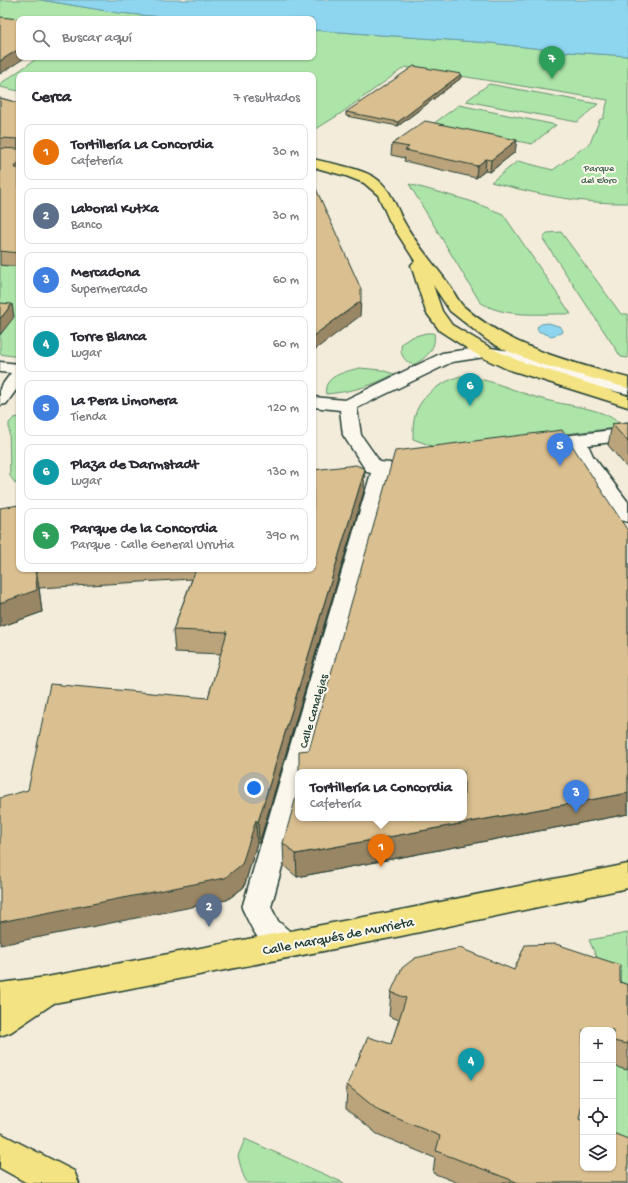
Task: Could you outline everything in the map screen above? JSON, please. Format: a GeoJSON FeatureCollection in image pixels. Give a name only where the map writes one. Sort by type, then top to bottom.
{"type":"FeatureCollection","features":[{"type":"Feature","properties":{"kind":"main road"},"geometry":{"type":"LineString","coordinates":[[316,164],[351,172],[369,180],[384,193],[397,222],[415,251],[442,286],[456,308],[493,336],[509,345],[546,360],[628,383]]}},
{"type":"Feature","properties":{"kind":"main road"},"geometry":{"type":"LineString","coordinates":[[415,251],[434,312],[446,328],[485,352],[513,365],[628,402]]}},
{"type":"Feature","properties":{"kind":"main road","name":"Calle Marqués de Murrieta"},"geometry":{"type":"LineString","coordinates":[[0,997],[47,991],[401,923],[628,876]]}},
{"type":"Feature","properties":{"kind":"main road","name":"Calle Marqués de Murrieta"},"geometry":{"type":"LineString","coordinates":[[0,1022],[47,991]]}},
{"type":"Feature","properties":{"kind":"main road"},"geometry":{"type":"LineString","coordinates":[[0,1150],[62,1183]]}},
{"type":"Feature","properties":{"kind":"street"},"geometry":{"type":"LineString","coordinates":[[446,328],[451,344],[448,357]]}},
{"type":"Feature","properties":{"kind":"street"},"geometry":{"type":"LineString","coordinates":[[316,402],[348,406],[448,357],[485,352],[526,359],[596,382],[628,389]]}},
{"type":"Feature","properties":{"kind":"street"},"geometry":{"type":"LineString","coordinates":[[0,366],[16,369]]}},
{"type":"Feature","properties":{"kind":"street"},"geometry":{"type":"LineString","coordinates":[[0,400],[16,378]]}},
{"type":"Feature","properties":{"kind":"street"},"geometry":{"type":"LineString","coordinates":[[348,406],[352,435],[385,467]]}},
{"type":"Feature","properties":{"kind":"street"},"geometry":{"type":"LineString","coordinates":[[522,448],[628,434]]}},
{"type":"Feature","properties":{"kind":"street"},"geometry":{"type":"LineString","coordinates":[[576,440],[584,458],[628,516]]}},
{"type":"Feature","properties":{"kind":"street"},"geometry":{"type":"LineString","coordinates":[[351,471],[385,467]]}},
{"type":"Feature","properties":{"kind":"street","name":"Calle Canalejas"},"geometry":{"type":"LineString","coordinates":[[297,769],[385,467]]}},
{"type":"Feature","properties":{"kind":"street","name":"Calle Canalejas"},"geometry":{"type":"LineString","coordinates":[[286,945],[268,930],[256,908],[295,775]]}},
{"type":"Feature","properties":{"kind":"green space"},"geometry":{"type":"Polygon","coordinates":[[[0,0],[41,0],[119,13],[151,16],[16,16],[16,22],[0,20],[0,0]]]}},
{"type":"Feature","properties":{"kind":"green space","name":"Parque del Ebro"},"geometry":{"type":"Polygon","coordinates":[[[316,30],[490,43],[569,52],[628,56],[628,203],[576,200],[491,182],[518,161],[553,170],[590,143],[600,119],[603,119],[608,100],[405,67],[340,114],[316,129],[316,72],[17,72],[35,60],[316,60],[316,30]]]}},
{"type":"Feature","properties":{"kind":"green space"},"geometry":{"type":"Polygon","coordinates":[[[16,73],[16,90],[0,87],[0,84],[16,73]]]}},
{"type":"Feature","properties":{"kind":"green space"},"geometry":{"type":"Polygon","coordinates":[[[489,84],[598,104],[577,122],[466,101],[489,84]]]}},
{"type":"Feature","properties":{"kind":"green space"},"geometry":{"type":"Polygon","coordinates":[[[459,105],[556,125],[532,144],[433,124],[459,105]]]}},
{"type":"Feature","properties":{"kind":"green space"},"geometry":{"type":"Polygon","coordinates":[[[0,163],[16,165],[16,357],[0,354],[0,163]]]}},
{"type":"Feature","properties":{"kind":"green space"},"geometry":{"type":"Polygon","coordinates":[[[409,184],[470,201],[503,214],[571,314],[512,313],[501,311],[480,302],[409,184]]]}},
{"type":"Feature","properties":{"kind":"green space"},"geometry":{"type":"Polygon","coordinates":[[[561,232],[621,314],[628,314],[628,358],[621,357],[543,239],[547,233],[561,232]]]}},
{"type":"Feature","properties":{"kind":"green space"},"geometry":{"type":"Polygon","coordinates":[[[426,333],[434,333],[434,344],[432,349],[422,360],[413,365],[404,359],[401,350],[402,343],[412,337],[426,333]]]}},
{"type":"Feature","properties":{"kind":"green space"},"geometry":{"type":"Polygon","coordinates":[[[360,368],[381,370],[394,374],[361,388],[326,394],[328,383],[337,375],[360,368]]]}},
{"type":"Feature","properties":{"kind":"green space"},"geometry":{"type":"Polygon","coordinates":[[[460,376],[471,377],[535,397],[607,415],[616,420],[623,427],[440,449],[413,439],[413,427],[416,412],[425,397],[445,382],[460,376]]]}},
{"type":"Feature","properties":{"kind":"green space"},"geometry":{"type":"Polygon","coordinates":[[[16,418],[16,484],[10,476],[9,423],[16,418]]]}},
{"type":"Feature","properties":{"kind":"green space"},"geometry":{"type":"Polygon","coordinates":[[[628,933],[628,1026],[589,940],[628,933]]]}},
{"type":"Feature","properties":{"kind":"green space"},"geometry":{"type":"Polygon","coordinates":[[[628,1060],[628,1165],[616,1160],[616,1065],[628,1060]]]}},
{"type":"Feature","properties":{"kind":"green space"},"geometry":{"type":"Polygon","coordinates":[[[245,1139],[344,1183],[247,1183],[242,1172],[238,1156],[245,1139]]]}},
{"type":"Feature","properties":{"kind":"water"},"geometry":{"type":"Polygon","coordinates":[[[41,0],[628,0],[628,56],[569,52],[490,43],[316,30],[316,16],[151,16],[119,13],[41,0]]]}},
{"type":"Feature","properties":{"kind":"water"},"geometry":{"type":"Polygon","coordinates":[[[549,323],[561,327],[563,331],[562,333],[551,336],[538,331],[537,327],[541,324],[549,323]]]}},
{"type":"Feature","properties":{"kind":"building"},"geometry":{"type":"Polygon","coordinates":[[[0,17],[16,19],[16,51],[0,61],[0,17]]]}},
{"type":"Feature","properties":{"kind":"building"},"geometry":{"type":"Polygon","coordinates":[[[414,66],[461,74],[398,122],[346,112],[414,66]]]}},
{"type":"Feature","properties":{"kind":"building"},"geometry":{"type":"Polygon","coordinates":[[[0,98],[16,102],[16,139],[0,138],[0,98]]]}},
{"type":"Feature","properties":{"kind":"building"},"geometry":{"type":"Polygon","coordinates":[[[425,121],[517,140],[491,160],[486,159],[477,166],[405,150],[409,147],[392,144],[425,121]]]}},
{"type":"Feature","properties":{"kind":"building"},"geometry":{"type":"Polygon","coordinates":[[[0,148],[16,149],[16,166],[14,168],[16,168],[16,253],[0,251],[0,148]]]}},
{"type":"Feature","properties":{"kind":"building"},"geometry":{"type":"Polygon","coordinates":[[[316,189],[361,289],[361,301],[316,334],[316,189]]]}},
{"type":"Feature","properties":{"kind":"building"},"geometry":{"type":"Polygon","coordinates":[[[0,303],[12,304],[0,319],[0,303]]]}},
{"type":"Feature","properties":{"kind":"building"},"geometry":{"type":"Polygon","coordinates":[[[628,422],[628,442],[612,424],[628,422]]]}},
{"type":"Feature","properties":{"kind":"building"},"geometry":{"type":"Polygon","coordinates":[[[562,430],[628,531],[628,793],[296,854],[283,843],[295,801],[295,821],[467,821],[467,769],[299,769],[299,751],[309,750],[395,451],[562,430]]]}},
{"type":"Feature","properties":{"kind":"building"},"geometry":{"type":"Polygon","coordinates":[[[356,465],[365,469],[258,822],[256,820],[242,864],[225,878],[0,922],[0,798],[28,790],[50,684],[208,698],[227,632],[173,630],[195,572],[316,572],[316,470],[356,465]]]}},
{"type":"Feature","properties":{"kind":"building"},"geometry":{"type":"Polygon","coordinates":[[[16,505],[16,572],[35,572],[37,590],[0,603],[0,508],[16,505]]]}},
{"type":"Feature","properties":{"kind":"building"},"geometry":{"type":"Polygon","coordinates":[[[556,944],[620,965],[620,982],[628,985],[628,1044],[616,1042],[616,1027],[580,1027],[580,1171],[616,1171],[616,1134],[628,1139],[628,1183],[519,1183],[436,1151],[440,1136],[379,1111],[347,1085],[368,1037],[391,1044],[406,998],[391,992],[402,968],[415,958],[460,948],[514,970],[525,945],[556,944]]]}},
{"type":"Feature","properties":{"kind":"place","name":"Parque de la Concordia"},"geometry":{"type":"Point","coordinates":[552,79]}},
{"type":"Feature","properties":{"kind":"place","name":"Plaza de Darmstadt"},"geometry":{"type":"Point","coordinates":[470,406]}},
{"type":"Feature","properties":{"kind":"place","name":"La Pera Limonera"},"geometry":{"type":"Point","coordinates":[560,466]}},
{"type":"Feature","properties":{"kind":"place","name":"Mercadona"},"geometry":{"type":"Point","coordinates":[576,813]}},
{"type":"Feature","properties":{"kind":"place","name":"Tortillería La Concordia"},"geometry":{"type":"Point","coordinates":[381,867]}},
{"type":"Feature","properties":{"kind":"place","name":"Laboral Kutxa"},"geometry":{"type":"Point","coordinates":[209,927]}},
{"type":"Feature","properties":{"kind":"place","name":"Torre Blanca"},"geometry":{"type":"Point","coordinates":[471,1081]}}]}
